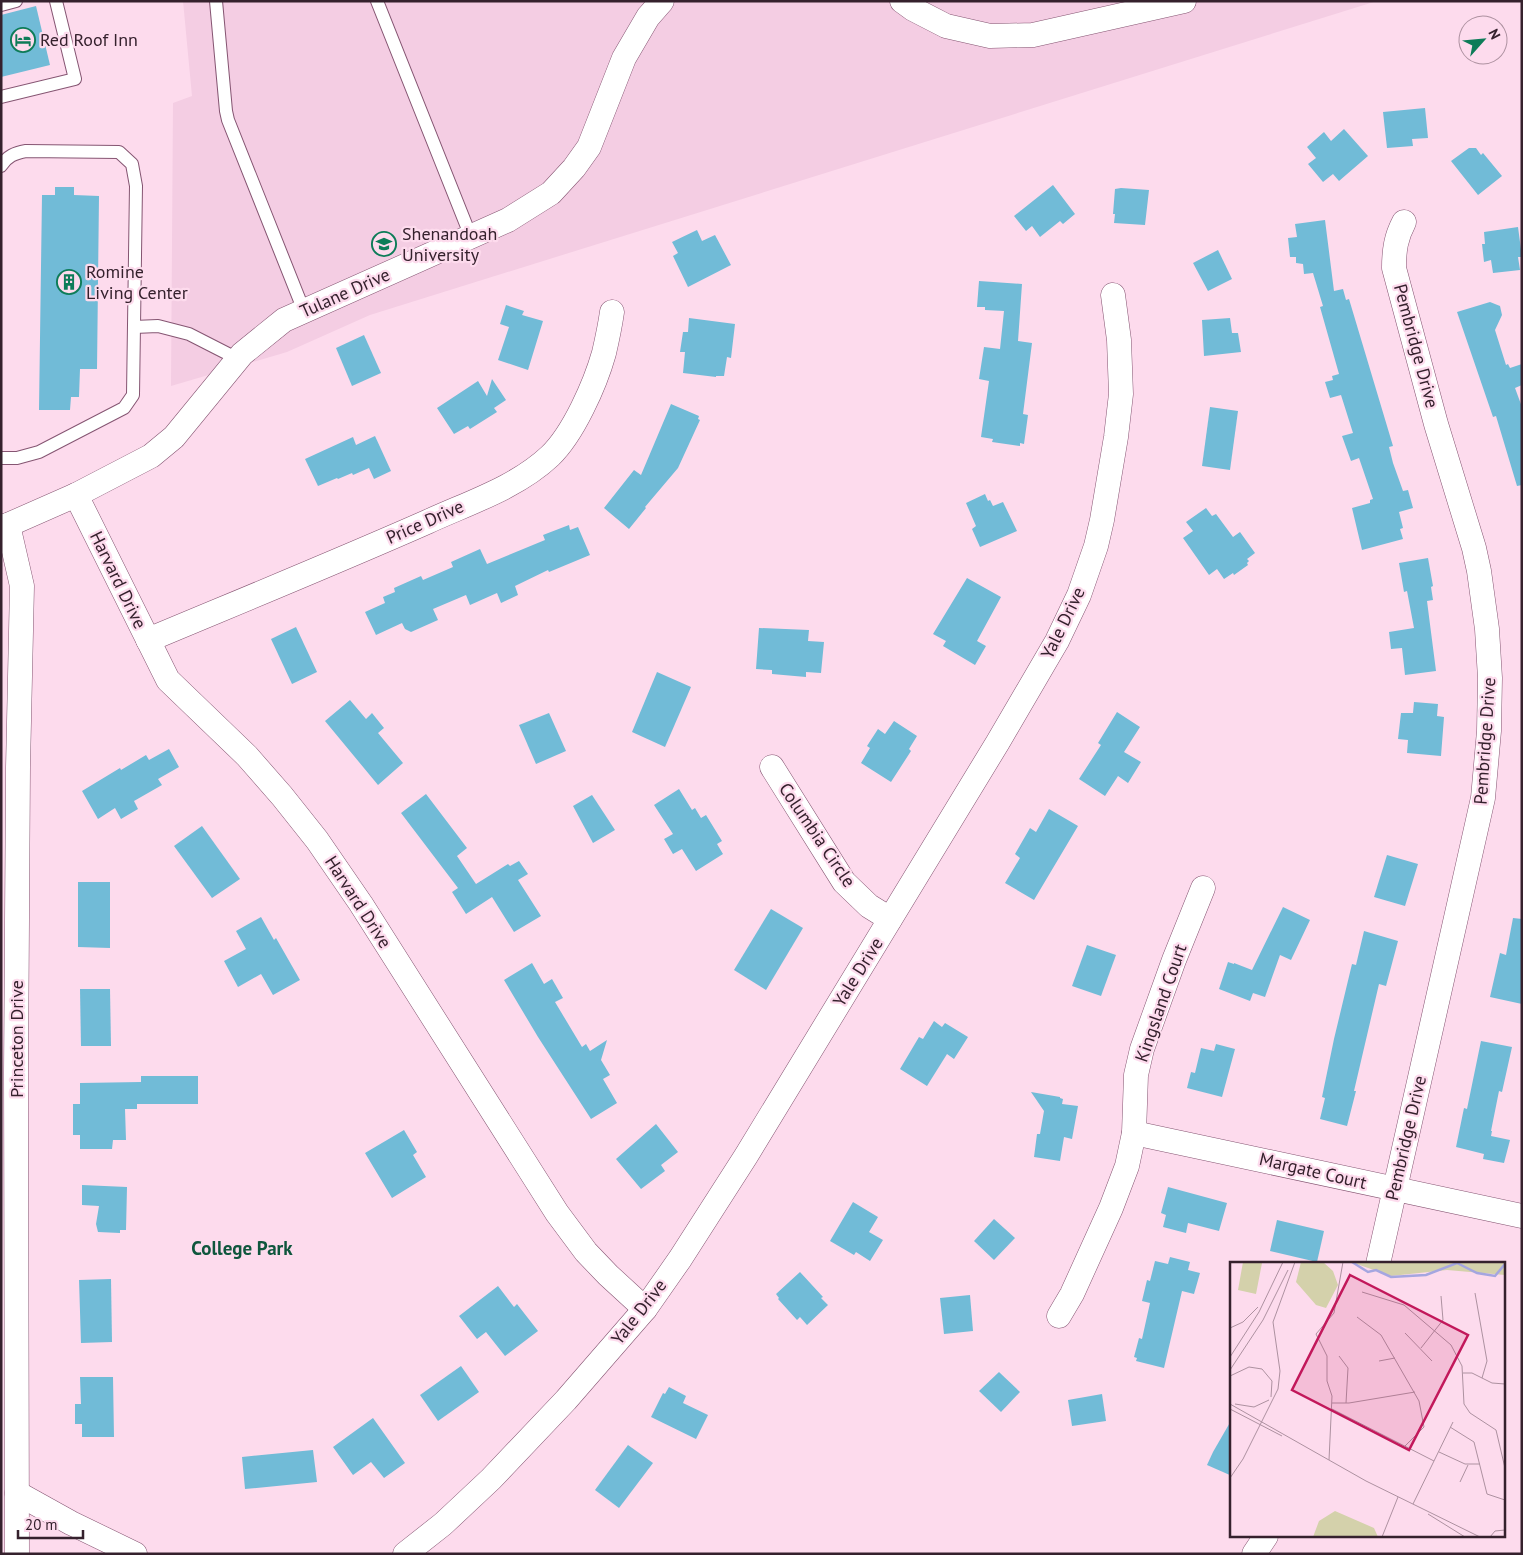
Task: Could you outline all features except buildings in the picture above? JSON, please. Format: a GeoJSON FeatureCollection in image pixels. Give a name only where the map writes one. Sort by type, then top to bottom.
{"type":"FeatureCollection","features":[{"type":"Feature","properties":{"kind":"street","name":"Tulane Drive"},"geometry":{"type":"LineString","coordinates":[[5,527],[76,495],[151,456],[174,437],[238,359],[284,320],[508,220],[551,193],[590,147],[624,58],[648,17],[662,1]]}},
{"type":"Feature","properties":{"kind":"street"},"geometry":{"type":"LineString","coordinates":[[902,1],[934,20],[963,31],[990,36],[1033,35],[1184,1]]}},
{"type":"Feature","properties":{"kind":"street","name":"Pembridge Drive"},"geometry":{"type":"LineString","coordinates":[[1378,1262],[1483,798],[1489,731],[1490,678],[1488,629],[1474,548],[1436,424],[1394,268],[1394,253],[1398,235],[1404,222]]}},
{"type":"Feature","properties":{"kind":"street","name":"Yale Drive"},"geometry":{"type":"LineString","coordinates":[[405,1554],[443,1524],[491,1479],[566,1400],[645,1309],[680,1259],[741,1164],[998,742],[1056,642],[1082,587],[1096,546],[1116,437],[1120,394],[1119,340],[1113,295]]}},
{"type":"Feature","properties":{"kind":"street","name":"Price Drive"},"geometry":{"type":"LineString","coordinates":[[148,640],[376,544],[501,488],[528,473],[550,456],[568,434],[592,388],[604,354],[612,312]]}},
{"type":"Feature","properties":{"kind":"street","name":"Harvard Drive"},"geometry":{"type":"LineString","coordinates":[[76,495],[168,680],[247,756],[317,840],[366,912],[557,1213],[586,1252],[645,1309]]}},
{"type":"Feature","properties":{"kind":"street","name":"Princeton Drive"},"geometry":{"type":"LineString","coordinates":[[5,527],[22,586],[18,767],[16,1063],[17,1554]]}},
{"type":"Feature","properties":{"kind":"street","name":"Columbia Circle"},"geometry":{"type":"LineString","coordinates":[[772,767],[844,882],[870,906],[890,919]]}},
{"type":"Feature","properties":{"kind":"street","name":"Kingsland Court"},"geometry":{"type":"LineString","coordinates":[[1059,1316],[1072,1294],[1111,1208],[1127,1166],[1134,1133],[1136,1075],[1142,1050],[1174,960],[1203,888]]}},
{"type":"Feature","properties":{"kind":"street","name":"Margate Court"},"geometry":{"type":"LineString","coordinates":[[1134,1133],[1522,1216]]}},
{"type":"Feature","properties":{"kind":"street"},"geometry":{"type":"LineString","coordinates":[[18,1493],[71,1524],[135,1554]]}},
{"type":"Feature","properties":{"kind":"street"},"geometry":{"type":"LineString","coordinates":[[1254,1554],[1265,1538]]}},
{"type":"Feature","properties":{"kind":"lane"},"geometry":{"type":"LineString","coordinates":[[1,5],[16,1]]}},
{"type":"Feature","properties":{"kind":"lane"},"geometry":{"type":"LineString","coordinates":[[1,97],[75,79],[56,1]]}},
{"type":"Feature","properties":{"kind":"lane"},"geometry":{"type":"LineString","coordinates":[[216,1],[228,120],[304,311]]}},
{"type":"Feature","properties":{"kind":"lane"},"geometry":{"type":"LineString","coordinates":[[377,1],[471,237]]}},
{"type":"Feature","properties":{"kind":"lane"},"geometry":{"type":"LineString","coordinates":[[1,166],[14,153],[26,151],[119,152],[132,164],[136,186],[133,395],[124,408],[39,452],[18,458],[1,458]]}},
{"type":"Feature","properties":{"kind":"lane"},"geometry":{"type":"LineString","coordinates":[[134,327],[158,326],[189,334],[238,359]]}},
{"type":"Feature","properties":{"kind":"shaded area","name":"Shenandoah University"},"geometry":{"type":"Polygon","coordinates":[[[183,1],[1377,1],[370,315],[287,352],[171,386],[173,103],[192,96],[183,1]]]}},
{"type":"Feature","properties":{"kind":"place","name":"Red Roof Inn"},"geometry":{"type":"Point","coordinates":[23,40]}},
{"type":"Feature","properties":{"kind":"place","name":"Shenandoah University"},"geometry":{"type":"Point","coordinates":[384,244]}},
{"type":"Feature","properties":{"kind":"place","name":"Romine Living Center"},"geometry":{"type":"Point","coordinates":[69,282]}},
{"type":"Feature","properties":{"kind":"district","name":"College Park"},"geometry":{"type":"Point","coordinates":[242,1248]}}]}
